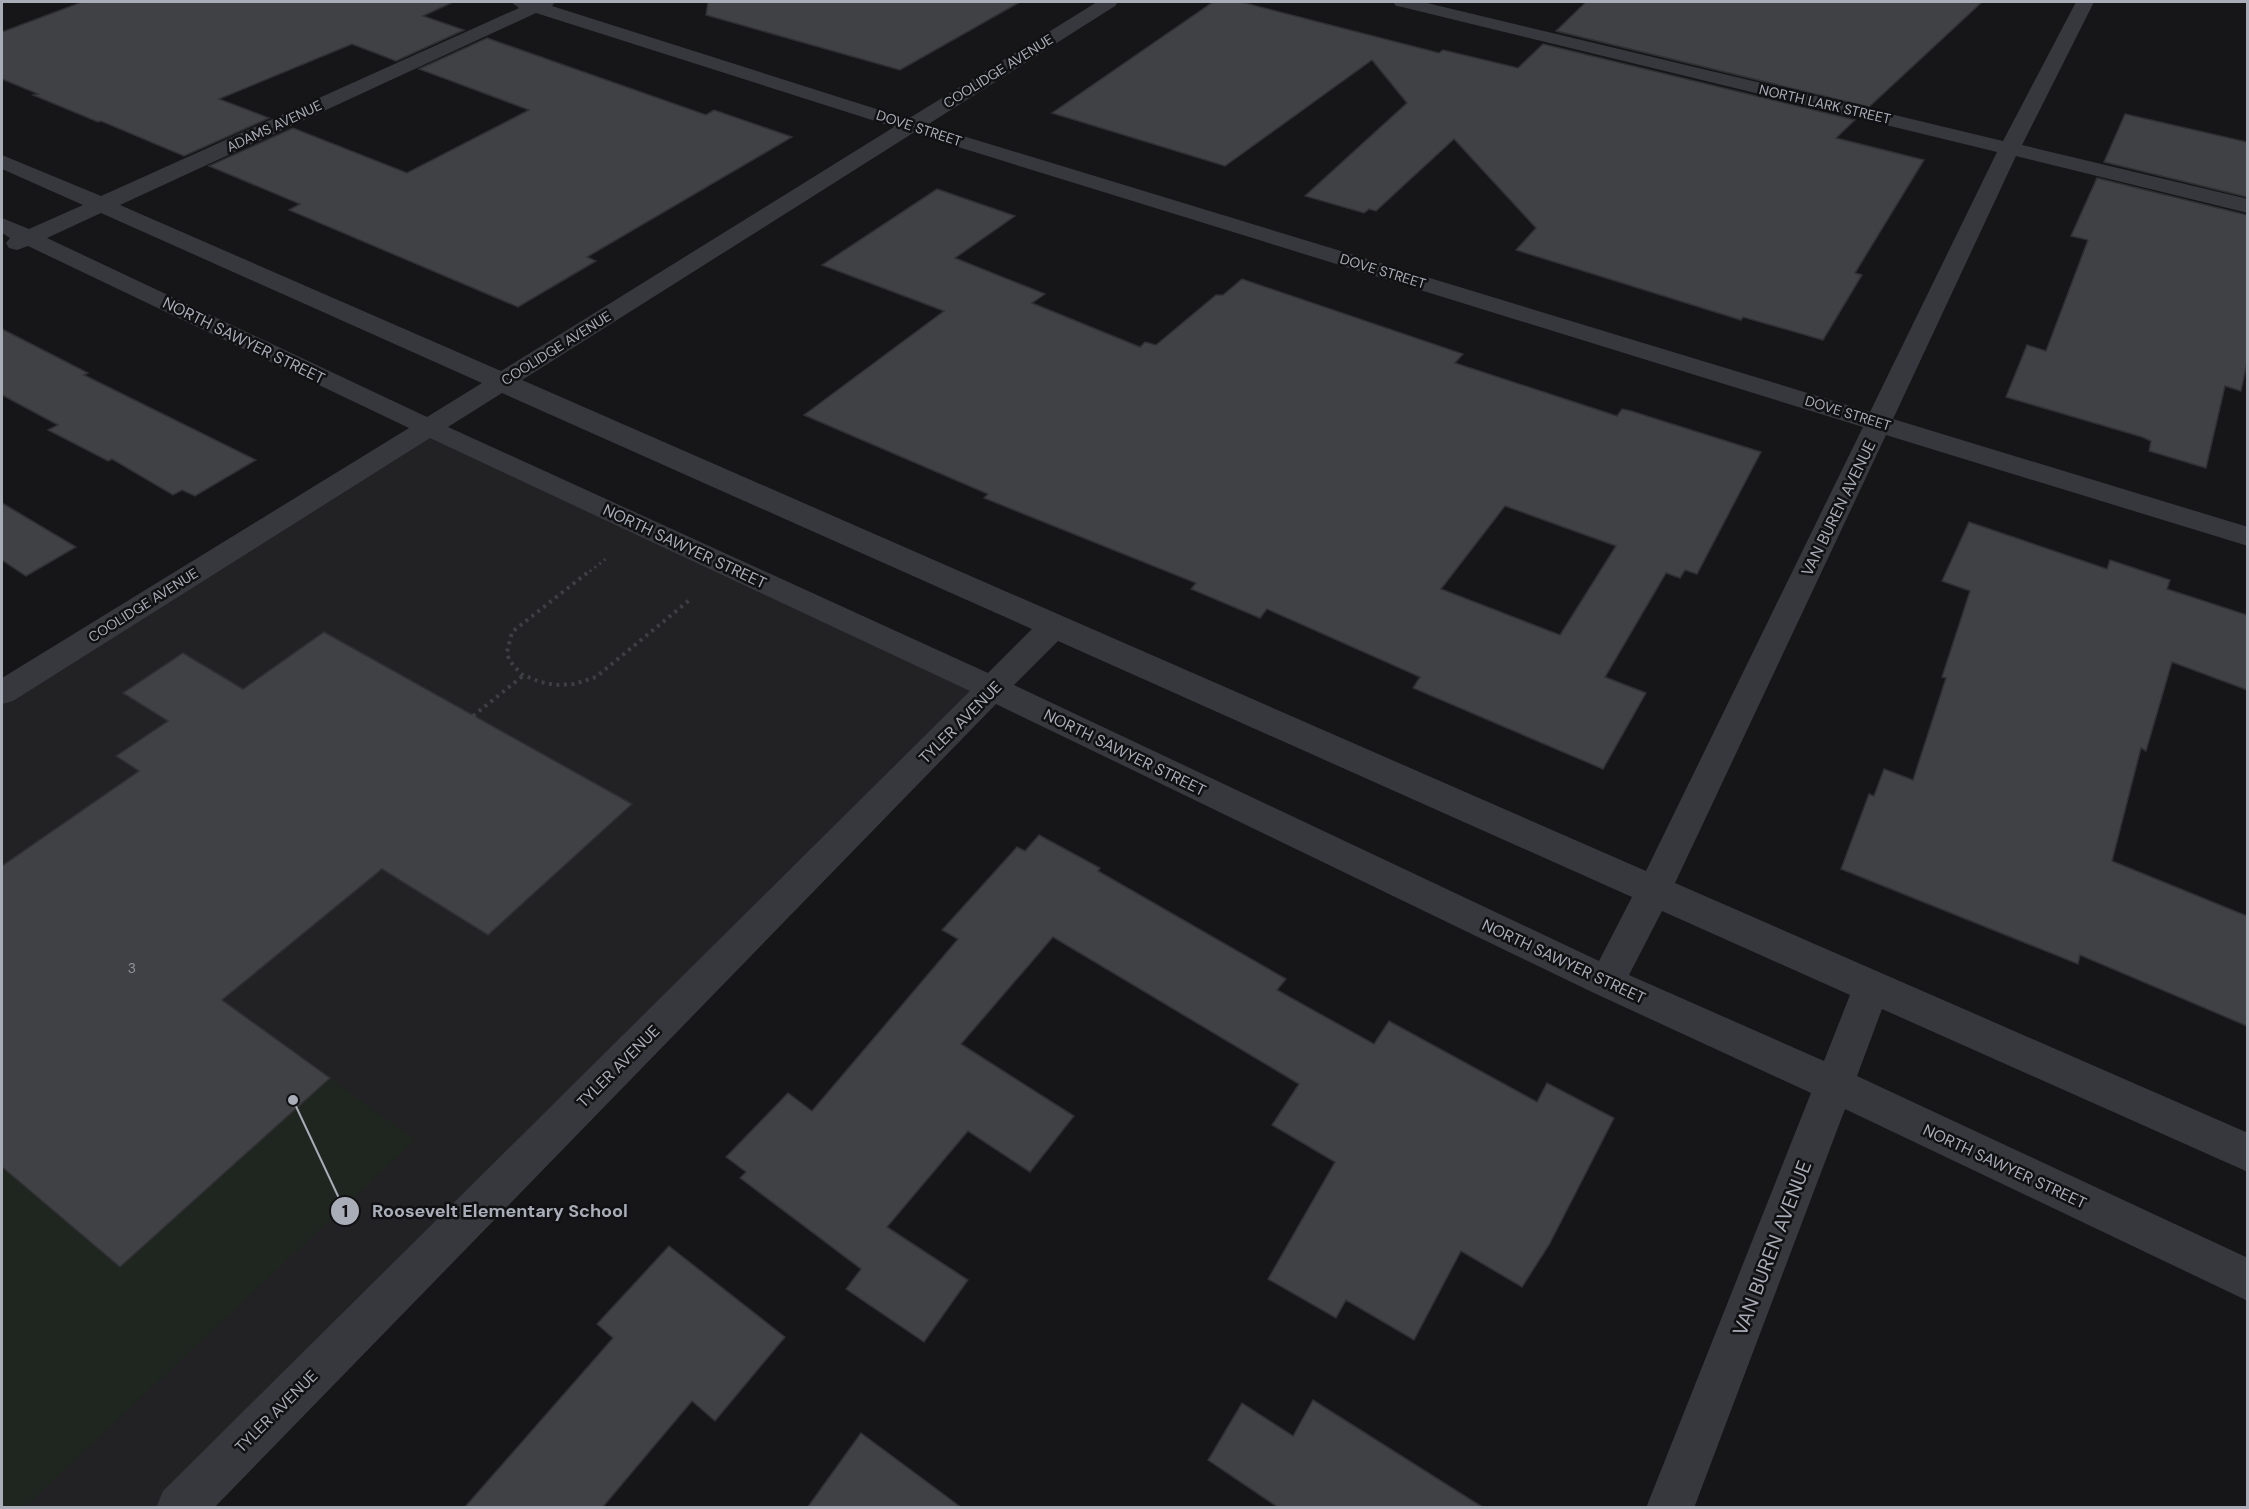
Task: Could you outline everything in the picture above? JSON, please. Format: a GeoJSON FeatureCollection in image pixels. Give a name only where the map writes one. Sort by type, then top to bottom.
{"type":"FeatureCollection","features":[{"type":"Feature","properties":{"kind":"street","name":"COOLIDGE AVENUE"},"geometry":{"type":"LineString","coordinates":[[2,693],[1109,2]]}},
{"type":"Feature","properties":{"kind":"street","name":"NORTH LARK STREET"},"geometry":{"type":"LineString","coordinates":[[1402,2],[2247,206]]}},
{"type":"Feature","properties":{"kind":"street","name":"VAN BUREN AVENUE"},"geometry":{"type":"LineString","coordinates":[[1607,982],[1654,891],[2009,147],[2085,2]]}},
{"type":"Feature","properties":{"kind":"street","name":"DOVE STREET"},"geometry":{"type":"LineString","coordinates":[[534,3],[910,126],[2247,537]]}},
{"type":"Feature","properties":{"kind":"street","name":"ADAMS AVENUE"},"geometry":{"type":"LineString","coordinates":[[11,238],[101,205],[534,3]]}},
{"type":"Feature","properties":{"kind":"street"},"geometry":{"type":"LineString","coordinates":[[2,161],[2247,1153]]}},
{"type":"Feature","properties":{"kind":"street","name":"NORTH SAWYER STREET"},"geometry":{"type":"LineString","coordinates":[[11,238],[993,689],[1607,982],[1835,1085],[2247,1280]]}},
{"type":"Feature","properties":{"kind":"street","name":"TYLER AVENUE"},"geometry":{"type":"LineString","coordinates":[[180,1508],[1056,625]]}},
{"type":"Feature","properties":{"kind":"street","name":"VAN BUREN AVENUE"},"geometry":{"type":"LineString","coordinates":[[1670,1508],[1872,987]]}},
{"type":"Feature","properties":{"kind":"path"},"geometry":{"type":"LineString","coordinates":[[646,529],[512,632],[507,640],[507,660],[515,670],[534,681],[552,685],[583,682],[597,677],[731,567]]}},
{"type":"Feature","properties":{"kind":"path"},"geometry":{"type":"LineString","coordinates":[[473,716],[524,675]]}},
{"type":"Feature","properties":{"kind":"shaded area"},"geometry":{"type":"Polygon","coordinates":[[[429,428],[994,689],[181,1507],[2,1508],[2,693],[429,428]]]}},
{"type":"Feature","properties":{"kind":"shaded area"},"geometry":{"type":"Polygon","coordinates":[[[330,1078],[415,1140],[25,1507],[2,1507],[2,1167],[120,1267],[330,1078]]]}},
{"type":"Feature","properties":{"kind":"building"},"geometry":{"type":"Polygon","coordinates":[[[82,2],[453,2],[423,16],[464,30],[396,61],[352,44],[219,99],[269,118],[184,156],[33,95],[38,94],[2,79],[2,32],[82,2]]]}},
{"type":"Feature","properties":{"kind":"building"},"geometry":{"type":"Polygon","coordinates":[[[708,2],[1020,2],[900,70],[706,15],[708,2]]]}},
{"type":"Feature","properties":{"kind":"building"},"geometry":{"type":"Polygon","coordinates":[[[1213,2],[1241,2],[1439,53],[1443,50],[1518,68],[1543,44],[1855,120],[1836,138],[1924,160],[1855,273],[1862,275],[1823,340],[1743,317],[1741,320],[1516,250],[1536,228],[1454,139],[1376,211],[1369,209],[1364,213],[1305,196],[1407,103],[1372,60],[1225,166],[1052,113],[1213,2]]]}},
{"type":"Feature","properties":{"kind":"building"},"geometry":{"type":"Polygon","coordinates":[[[1586,2],[1982,2],[1869,107],[1556,31],[1586,2]]]}},
{"type":"Feature","properties":{"kind":"building"},"geometry":{"type":"Polygon","coordinates":[[[487,38],[706,115],[714,110],[792,137],[587,257],[596,261],[518,307],[289,210],[300,204],[209,166],[293,128],[407,173],[529,110],[419,69],[487,38]]]}},
{"type":"Feature","properties":{"kind":"building"},"geometry":{"type":"Polygon","coordinates":[[[2125,114],[2247,142],[2247,197],[2104,162],[2125,114]]]}},
{"type":"Feature","properties":{"kind":"building"},"geometry":{"type":"Polygon","coordinates":[[[2097,178],[2247,215],[2247,363],[2241,391],[2225,386],[2206,468],[2149,451],[2151,441],[2142,437],[2006,397],[2027,345],[2046,351],[2088,240],[2071,236],[2097,178]]]}},
{"type":"Feature","properties":{"kind":"building"},"geometry":{"type":"Polygon","coordinates":[[[937,189],[1015,216],[955,258],[1045,294],[1032,303],[1140,347],[1145,342],[1156,345],[1216,295],[1223,295],[1242,279],[1463,354],[1455,363],[1617,416],[1622,409],[1631,411],[1761,452],[1697,574],[1685,570],[1680,578],[1666,573],[1605,677],[1646,693],[1603,769],[1413,688],[1420,677],[1267,609],[1260,618],[1191,589],[1196,583],[984,498],[988,494],[804,415],[944,311],[822,265],[937,189]],[[1505,506],[1441,589],[1560,635],[1616,546],[1505,506]]]}},
{"type":"Feature","properties":{"kind":"building"},"geometry":{"type":"Polygon","coordinates":[[[2,329],[88,373],[84,375],[256,460],[195,496],[182,490],[173,495],[112,459],[108,461],[48,430],[58,425],[2,395],[2,329]]]}},
{"type":"Feature","properties":{"kind":"building"},"geometry":{"type":"Polygon","coordinates":[[[2,503],[76,547],[26,576],[2,560],[2,503]]]}},
{"type":"Feature","properties":{"kind":"building"},"geometry":{"type":"Polygon","coordinates":[[[1969,522],[2107,569],[2110,560],[2170,580],[2167,589],[2247,615],[2247,690],[2172,662],[2146,751],[2141,748],[2112,861],[2247,916],[2247,1026],[2080,955],[2078,964],[1841,869],[1869,794],[1874,796],[1884,769],[1913,780],[1946,678],[1942,677],[1970,591],[1942,581],[1969,522]]]}},
{"type":"Feature","properties":{"kind":"building"},"geometry":{"type":"Polygon","coordinates":[[[324,632],[632,804],[488,935],[382,869],[222,1000],[330,1078],[120,1267],[2,1167],[2,866],[139,771],[116,756],[168,721],[123,693],[183,653],[243,689],[324,632]]]}},
{"type":"Feature","properties":{"kind":"building"},"geometry":{"type":"Polygon","coordinates":[[[1039,835],[1100,868],[1098,871],[1286,979],[1277,990],[1374,1044],[1389,1021],[1537,1102],[1547,1083],[1614,1118],[1549,1245],[1522,1287],[1461,1251],[1414,1340],[1346,1300],[1336,1318],[1268,1279],[1335,1162],[1272,1125],[1299,1084],[1053,937],[961,1044],[1074,1116],[1030,1172],[968,1131],[887,1227],[968,1280],[924,1342],[846,1289],[861,1269],[740,1178],[746,1172],[726,1157],[788,1093],[812,1111],[958,939],[942,930],[1017,847],[1025,851],[1039,835]]]}},
{"type":"Feature","properties":{"kind":"building"},"geometry":{"type":"Polygon","coordinates":[[[669,1246],[785,1337],[715,1421],[692,1401],[602,1508],[464,1508],[613,1338],[597,1324],[669,1246]]]}},
{"type":"Feature","properties":{"kind":"building"},"geometry":{"type":"Polygon","coordinates":[[[1313,1400],[1484,1508],[1279,1508],[1208,1460],[1242,1403],[1293,1436],[1313,1400]]]}},
{"type":"Feature","properties":{"kind":"building"},"geometry":{"type":"Polygon","coordinates":[[[861,1433],[962,1508],[807,1508],[861,1433]]]}},
{"type":"Feature","properties":{"kind":"place","name":"Roosevelt Elementary School"},"geometry":{"type":"Point","coordinates":[293,1100]}}]}
